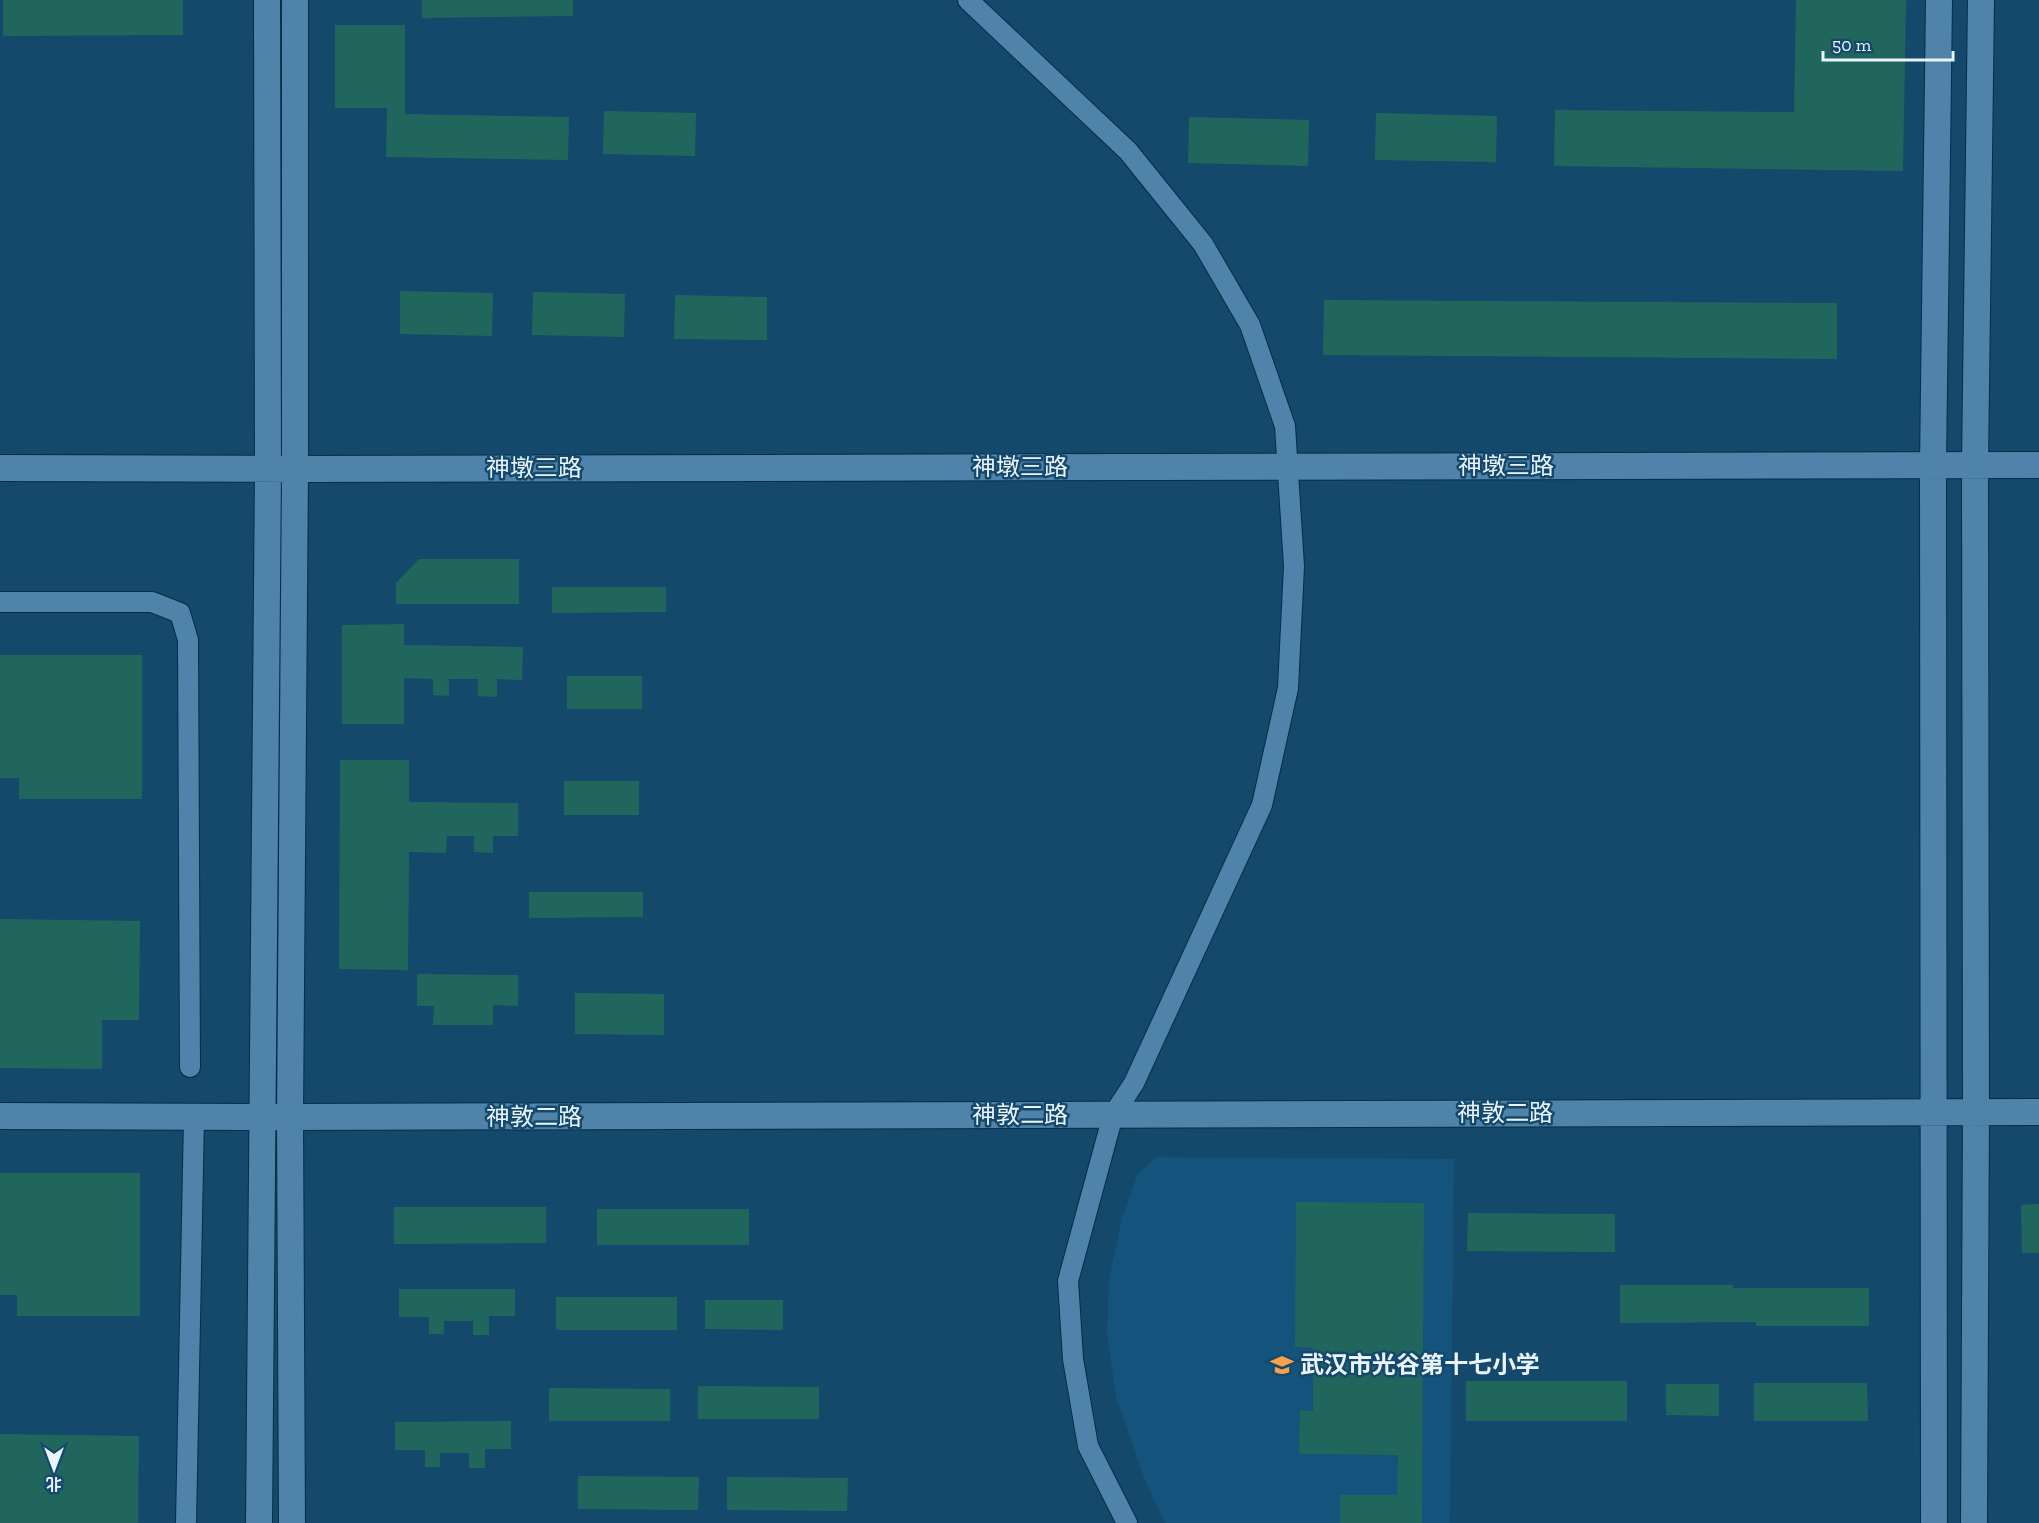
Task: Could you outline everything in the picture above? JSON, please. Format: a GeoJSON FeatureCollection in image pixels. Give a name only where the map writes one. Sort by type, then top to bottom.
{"type":"FeatureCollection","features":[{"type":"Feature","properties":{"kind":"street"},"geometry":{"type":"LineString","coordinates":[[259,1523],[268,469],[267,0]]}},
{"type":"Feature","properties":{"kind":"street"},"geometry":{"type":"LineString","coordinates":[[292,1523],[290,1117],[295,469],[295,0]]}},
{"type":"Feature","properties":{"kind":"street"},"geometry":{"type":"LineString","coordinates":[[968,0],[1128,151],[1203,243],[1250,325],[1284,426],[1294,566],[1288,688],[1262,805],[1134,1083],[1113,1114],[1068,1281],[1073,1359],[1088,1446],[1127,1523]]}},
{"type":"Feature","properties":{"kind":"street"},"geometry":{"type":"LineString","coordinates":[[1934,1523],[1933,465],[1939,0]]}},
{"type":"Feature","properties":{"kind":"street"},"geometry":{"type":"LineString","coordinates":[[1974,1523],[1975,464],[1981,0]]}},
{"type":"Feature","properties":{"kind":"street","name":"神墩三路"},"geometry":{"type":"LineString","coordinates":[[0,468],[2039,465]]}},
{"type":"Feature","properties":{"kind":"street"},"geometry":{"type":"LineString","coordinates":[[0,602],[152,602],[180,613],[188,640],[190,1067]]}},
{"type":"Feature","properties":{"kind":"street","name":"神敦二路"},"geometry":{"type":"LineString","coordinates":[[0,1116],[2039,1112]]}},
{"type":"Feature","properties":{"kind":"street"},"geometry":{"type":"LineString","coordinates":[[186,1523],[194,1117]]}},
{"type":"Feature","properties":{"kind":"shaded area","name":"武汉市光谷第十七小学"},"geometry":{"type":"Polygon","coordinates":[[[1156,1157],[1454,1159],[1450,1523],[1165,1523],[1145,1480],[1116,1397],[1107,1333],[1109,1279],[1122,1219],[1137,1175],[1156,1157]]]}},
{"type":"Feature","properties":{"kind":"building"},"geometry":{"type":"Polygon","coordinates":[[[3,0],[183,0],[183,35],[3,36],[3,0]]]}},
{"type":"Feature","properties":{"kind":"building"},"geometry":{"type":"Polygon","coordinates":[[[422,0],[573,0],[573,16],[422,18],[422,0]]]}},
{"type":"Feature","properties":{"kind":"building"},"geometry":{"type":"Polygon","coordinates":[[[1796,0],[1906,0],[1903,171],[1554,166],[1555,110],[1794,112],[1796,0]]]}},
{"type":"Feature","properties":{"kind":"building"},"geometry":{"type":"Polygon","coordinates":[[[335,25],[405,25],[405,114],[569,117],[568,160],[386,157],[387,108],[335,108],[335,25]]]}},
{"type":"Feature","properties":{"kind":"building"},"geometry":{"type":"Polygon","coordinates":[[[604,111],[696,113],[695,156],[603,154],[604,111]]]}},
{"type":"Feature","properties":{"kind":"building"},"geometry":{"type":"Polygon","coordinates":[[[1376,113],[1497,116],[1496,162],[1375,160],[1376,113]]]}},
{"type":"Feature","properties":{"kind":"building"},"geometry":{"type":"Polygon","coordinates":[[[1189,117],[1309,120],[1308,166],[1188,163],[1189,117]]]}},
{"type":"Feature","properties":{"kind":"building"},"geometry":{"type":"Polygon","coordinates":[[[400,291],[493,293],[492,336],[400,334],[400,291]]]}},
{"type":"Feature","properties":{"kind":"building"},"geometry":{"type":"Polygon","coordinates":[[[533,292],[625,294],[624,337],[532,335],[533,292]]]}},
{"type":"Feature","properties":{"kind":"building"},"geometry":{"type":"Polygon","coordinates":[[[675,295],[767,297],[767,340],[674,339],[675,295]]]}},
{"type":"Feature","properties":{"kind":"building"},"geometry":{"type":"Polygon","coordinates":[[[1324,300],[1837,303],[1837,359],[1323,355],[1324,300]]]}},
{"type":"Feature","properties":{"kind":"building"},"geometry":{"type":"Polygon","coordinates":[[[419,559],[519,559],[519,604],[396,604],[396,583],[419,559]]]}},
{"type":"Feature","properties":{"kind":"building"},"geometry":{"type":"Polygon","coordinates":[[[552,587],[666,587],[666,612],[552,613],[552,587]]]}},
{"type":"Feature","properties":{"kind":"building"},"geometry":{"type":"Polygon","coordinates":[[[404,624],[404,645],[523,647],[522,680],[497,679],[497,697],[478,696],[478,679],[449,679],[449,696],[433,695],[433,679],[404,678],[404,724],[342,724],[342,625],[404,624]]]}},
{"type":"Feature","properties":{"kind":"building"},"geometry":{"type":"Polygon","coordinates":[[[0,655],[142,655],[142,799],[19,799],[19,778],[0,778],[0,655]]]}},
{"type":"Feature","properties":{"kind":"building"},"geometry":{"type":"Polygon","coordinates":[[[567,676],[642,676],[642,709],[567,709],[567,676]]]}},
{"type":"Feature","properties":{"kind":"building"},"geometry":{"type":"Polygon","coordinates":[[[340,760],[409,760],[409,802],[518,803],[518,836],[493,836],[493,853],[474,852],[474,836],[447,836],[446,853],[409,852],[408,970],[339,969],[340,760]]]}},
{"type":"Feature","properties":{"kind":"building"},"geometry":{"type":"Polygon","coordinates":[[[564,781],[639,781],[639,815],[564,815],[564,781]]]}},
{"type":"Feature","properties":{"kind":"building"},"geometry":{"type":"Polygon","coordinates":[[[529,892],[643,892],[643,917],[529,918],[529,892]]]}},
{"type":"Feature","properties":{"kind":"building"},"geometry":{"type":"Polygon","coordinates":[[[0,919],[140,921],[139,1020],[102,1020],[102,1069],[0,1068],[0,919]]]}},
{"type":"Feature","properties":{"kind":"building"},"geometry":{"type":"Polygon","coordinates":[[[417,974],[518,975],[518,1006],[493,1005],[493,1025],[433,1025],[434,1006],[417,1006],[417,974]]]}},
{"type":"Feature","properties":{"kind":"building"},"geometry":{"type":"Polygon","coordinates":[[[575,993],[664,994],[664,1035],[575,1034],[575,993]]]}},
{"type":"Feature","properties":{"kind":"building"},"geometry":{"type":"Polygon","coordinates":[[[0,1173],[140,1173],[140,1316],[17,1316],[17,1295],[0,1295],[0,1173]]]}},
{"type":"Feature","properties":{"kind":"building"},"geometry":{"type":"Polygon","coordinates":[[[1296,1202],[1424,1203],[1422,1523],[1340,1523],[1340,1495],[1397,1495],[1398,1455],[1299,1454],[1300,1410],[1313,1411],[1313,1348],[1295,1347],[1296,1202]]]}},
{"type":"Feature","properties":{"kind":"building"},"geometry":{"type":"Polygon","coordinates":[[[2039,1204],[2039,1253],[2022,1253],[2021,1205],[2039,1204]]]}},
{"type":"Feature","properties":{"kind":"building"},"geometry":{"type":"Polygon","coordinates":[[[394,1207],[546,1207],[546,1243],[394,1244],[394,1207]]]}},
{"type":"Feature","properties":{"kind":"building"},"geometry":{"type":"Polygon","coordinates":[[[597,1209],[749,1209],[749,1245],[597,1245],[597,1209]]]}},
{"type":"Feature","properties":{"kind":"building"},"geometry":{"type":"Polygon","coordinates":[[[1468,1213],[1615,1214],[1615,1252],[1467,1251],[1468,1213]]]}},
{"type":"Feature","properties":{"kind":"building"},"geometry":{"type":"Polygon","coordinates":[[[1620,1285],[1869,1288],[1869,1326],[1756,1326],[1756,1322],[1620,1323],[1620,1285]]]}},
{"type":"Feature","properties":{"kind":"building"},"geometry":{"type":"Polygon","coordinates":[[[399,1289],[515,1289],[515,1316],[489,1316],[489,1335],[473,1335],[473,1321],[444,1321],[444,1334],[429,1334],[429,1317],[399,1317],[399,1289]]]}},
{"type":"Feature","properties":{"kind":"building"},"geometry":{"type":"Polygon","coordinates":[[[556,1297],[677,1297],[677,1330],[556,1330],[556,1297]]]}},
{"type":"Feature","properties":{"kind":"building"},"geometry":{"type":"Polygon","coordinates":[[[705,1300],[783,1300],[783,1330],[705,1329],[705,1300]]]}},
{"type":"Feature","properties":{"kind":"building"},"geometry":{"type":"Polygon","coordinates":[[[1466,1381],[1627,1381],[1627,1421],[1466,1421],[1466,1381]]]}},
{"type":"Feature","properties":{"kind":"building"},"geometry":{"type":"Polygon","coordinates":[[[1754,1383],[1867,1383],[1868,1421],[1754,1421],[1754,1383]]]}},
{"type":"Feature","properties":{"kind":"building"},"geometry":{"type":"Polygon","coordinates":[[[1666,1384],[1719,1384],[1719,1416],[1666,1415],[1666,1384]]]}},
{"type":"Feature","properties":{"kind":"building"},"geometry":{"type":"Polygon","coordinates":[[[698,1386],[819,1387],[819,1419],[698,1419],[698,1386]]]}},
{"type":"Feature","properties":{"kind":"building"},"geometry":{"type":"Polygon","coordinates":[[[549,1388],[670,1389],[670,1421],[549,1421],[549,1388]]]}},
{"type":"Feature","properties":{"kind":"building"},"geometry":{"type":"Polygon","coordinates":[[[511,1421],[511,1449],[485,1449],[485,1468],[469,1468],[469,1453],[440,1453],[440,1467],[425,1467],[425,1450],[395,1450],[395,1422],[511,1421]]]}},
{"type":"Feature","properties":{"kind":"building"},"geometry":{"type":"Polygon","coordinates":[[[0,1434],[139,1436],[138,1523],[0,1523],[0,1434]]]}},
{"type":"Feature","properties":{"kind":"building"},"geometry":{"type":"Polygon","coordinates":[[[578,1476],[699,1477],[698,1510],[578,1509],[578,1476]]]}},
{"type":"Feature","properties":{"kind":"building"},"geometry":{"type":"Polygon","coordinates":[[[727,1477],[848,1478],[847,1511],[727,1510],[727,1477]]]}},
{"type":"Feature","properties":{"kind":"place","name":"武汉市光谷第十七小学"},"geometry":{"type":"Point","coordinates":[1282,1365]}}]}
